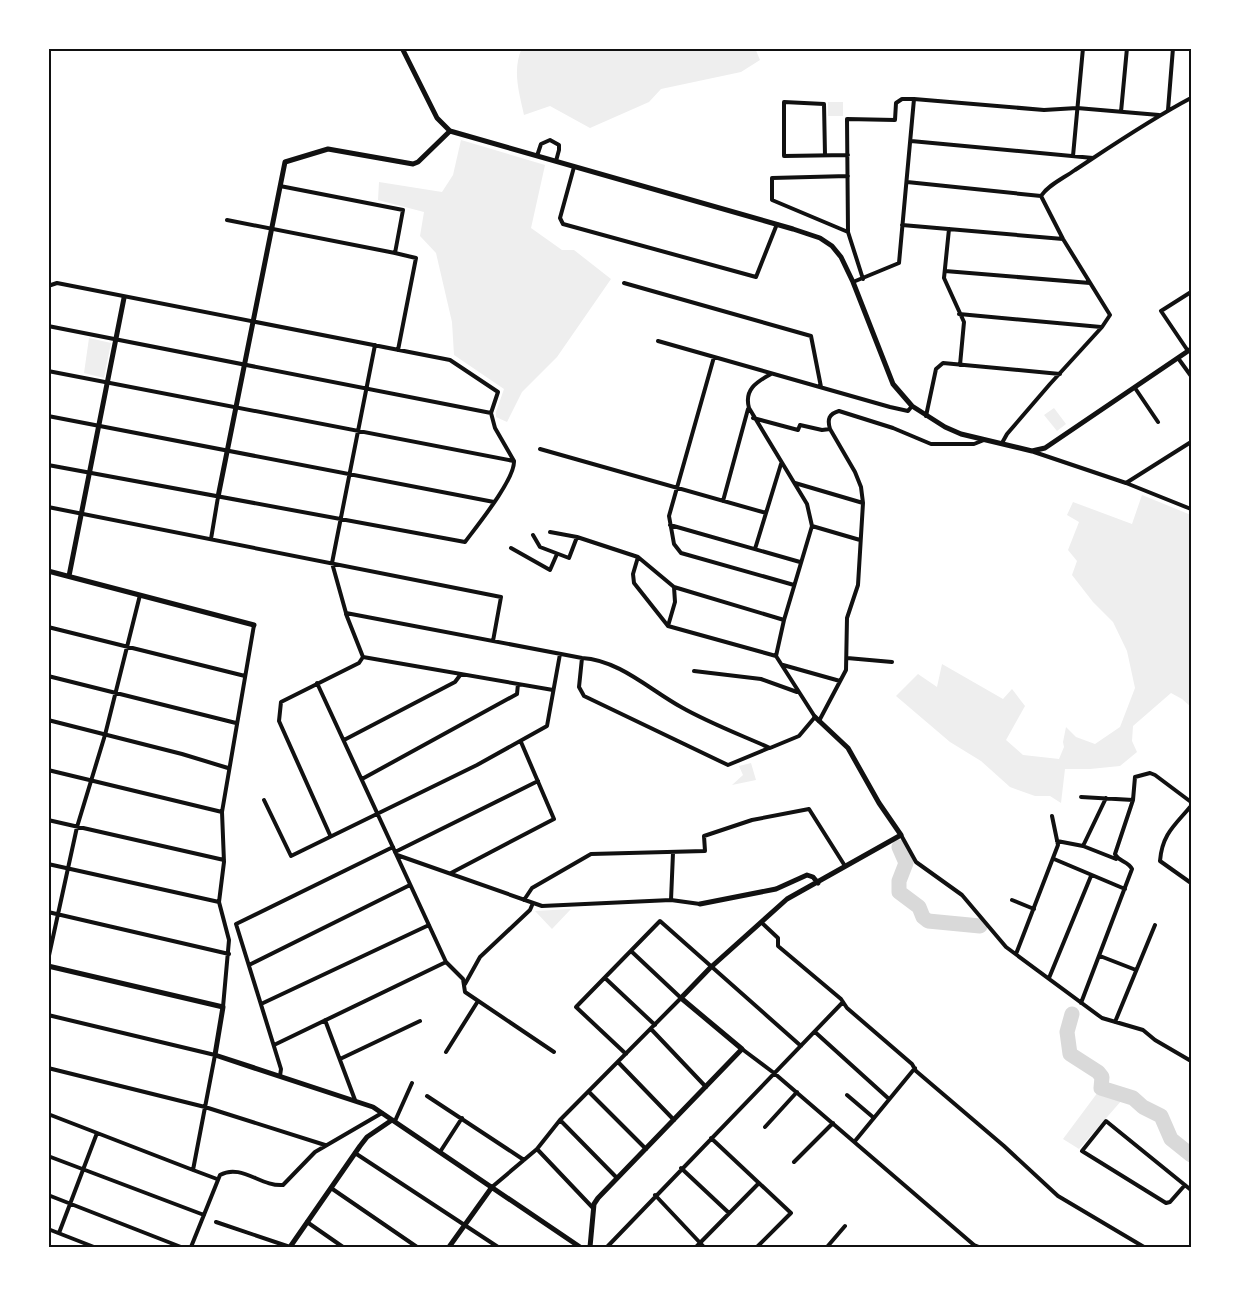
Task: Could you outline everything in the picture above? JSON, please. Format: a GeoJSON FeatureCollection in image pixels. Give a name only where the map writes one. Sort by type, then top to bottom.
{"type":"FeatureCollection","features":[{"type":"Feature","properties":{"kind":"street"},"geometry":{"type":"LineString","coordinates":[[402,48],[438,118],[450,131],[777,224],[820,238],[832,246],[841,257],[853,282],[893,384],[912,406],[926,416],[945,427],[984,440],[1032,451],[1126,483],[1191,509]]}},
{"type":"Feature","properties":{"kind":"street"},"geometry":{"type":"LineString","coordinates":[[1073,156],[1083,48]]}},
{"type":"Feature","properties":{"kind":"street"},"geometry":{"type":"LineString","coordinates":[[1121,112],[1127,48]]}},
{"type":"Feature","properties":{"kind":"street"},"geometry":{"type":"LineString","coordinates":[[1168,110],[1173,48]]}},
{"type":"Feature","properties":{"kind":"street"},"geometry":{"type":"LineString","coordinates":[[1041,196],[1044,191],[1094,158],[1168,110],[1191,98]]}},
{"type":"Feature","properties":{"kind":"street"},"geometry":{"type":"LineString","coordinates":[[863,279],[848,232],[847,119],[895,120],[896,103],[902,99],[1044,110],[1077,108],[1159,116]]}},
{"type":"Feature","properties":{"kind":"street"},"geometry":{"type":"LineString","coordinates":[[853,282],[898,263],[914,99]]}},
{"type":"Feature","properties":{"kind":"street"},"geometry":{"type":"LineString","coordinates":[[825,155],[824,104],[784,102],[784,156],[825,155],[848,154]]}},
{"type":"Feature","properties":{"kind":"street"},"geometry":{"type":"LineString","coordinates":[[211,539],[283,166],[289,159],[328,149],[413,164],[418,162],[450,131]]}},
{"type":"Feature","properties":{"kind":"street"},"geometry":{"type":"LineString","coordinates":[[537,156],[541,144],[550,140],[559,145],[560,150],[555,161]]}},
{"type":"Feature","properties":{"kind":"street"},"geometry":{"type":"LineString","coordinates":[[910,141],[1094,158]]}},
{"type":"Feature","properties":{"kind":"street"},"geometry":{"type":"LineString","coordinates":[[574,167],[560,218],[563,224],[756,277],[777,224]]}},
{"type":"Feature","properties":{"kind":"street"},"geometry":{"type":"LineString","coordinates":[[848,176],[772,178],[771,200],[848,232]]}},
{"type":"Feature","properties":{"kind":"street"},"geometry":{"type":"LineString","coordinates":[[907,182],[1041,196]]}},
{"type":"Feature","properties":{"kind":"street"},"geometry":{"type":"LineString","coordinates":[[279,186],[403,210],[395,253]]}},
{"type":"Feature","properties":{"kind":"street"},"geometry":{"type":"LineString","coordinates":[[1002,443],[1021,417],[1102,327],[1110,313],[1063,239],[1041,196]]}},
{"type":"Feature","properties":{"kind":"street"},"geometry":{"type":"LineString","coordinates":[[227,220],[416,258],[398,350]]}},
{"type":"Feature","properties":{"kind":"street"},"geometry":{"type":"LineString","coordinates":[[902,225],[1063,239]]}},
{"type":"Feature","properties":{"kind":"street"},"geometry":{"type":"LineString","coordinates":[[949,230],[944,278],[964,322],[960,365]]}},
{"type":"Feature","properties":{"kind":"street"},"geometry":{"type":"LineString","coordinates":[[945,271],[1090,283]]}},
{"type":"Feature","properties":{"kind":"street"},"geometry":{"type":"LineString","coordinates":[[48,286],[57,283],[124,298],[450,360],[498,392],[491,413],[495,428],[514,461],[514,469],[465,542],[48,465]]}},
{"type":"Feature","properties":{"kind":"street"},"geometry":{"type":"LineString","coordinates":[[624,283],[811,336],[821,387]]}},
{"type":"Feature","properties":{"kind":"street"},"geometry":{"type":"LineString","coordinates":[[1032,451],[1052,444],[1190,350],[1161,311],[1191,292]]}},
{"type":"Feature","properties":{"kind":"street"},"geometry":{"type":"LineString","coordinates":[[69,576],[124,298]]}},
{"type":"Feature","properties":{"kind":"street"},"geometry":{"type":"LineString","coordinates":[[959,314],[1102,327]]}},
{"type":"Feature","properties":{"kind":"street"},"geometry":{"type":"LineString","coordinates":[[48,326],[491,413]]}},
{"type":"Feature","properties":{"kind":"street"},"geometry":{"type":"LineString","coordinates":[[658,340],[771,374],[908,411],[912,406]]}},
{"type":"Feature","properties":{"kind":"street"},"geometry":{"type":"LineString","coordinates":[[363,657],[346,613],[332,563],[375,345]]}},
{"type":"Feature","properties":{"kind":"street"},"geometry":{"type":"LineString","coordinates":[[714,357],[669,516],[674,544],[681,553],[794,585]]}},
{"type":"Feature","properties":{"kind":"street"},"geometry":{"type":"LineString","coordinates":[[1178,358],[1191,376]]}},
{"type":"Feature","properties":{"kind":"street"},"geometry":{"type":"LineString","coordinates":[[926,416],[936,369],[943,363],[1061,374]]}},
{"type":"Feature","properties":{"kind":"street"},"geometry":{"type":"LineString","coordinates":[[48,371],[514,461]]}},
{"type":"Feature","properties":{"kind":"street"},"geometry":{"type":"LineString","coordinates":[[771,374],[756,382],[750,389],[747,399],[749,408],[807,504],[812,526],[800,562],[776,656]]}},
{"type":"Feature","properties":{"kind":"street"},"geometry":{"type":"LineString","coordinates":[[1136,388],[1158,422]]}},
{"type":"Feature","properties":{"kind":"street"},"geometry":{"type":"LineString","coordinates":[[723,501],[749,408]]}},
{"type":"Feature","properties":{"kind":"street"},"geometry":{"type":"LineString","coordinates":[[582,658],[579,687],[584,696],[728,765],[800,736],[817,719],[846,670],[847,618],[858,585],[863,503],[861,487],[830,429],[829,417],[839,411],[892,428],[931,444],[974,444],[984,440]]}},
{"type":"Feature","properties":{"kind":"street"},"geometry":{"type":"LineString","coordinates":[[48,416],[494,502]]}},
{"type":"Feature","properties":{"kind":"street"},"geometry":{"type":"LineString","coordinates":[[753,418],[798,430],[800,425],[822,430],[830,429]]}},
{"type":"Feature","properties":{"kind":"street"},"geometry":{"type":"LineString","coordinates":[[1126,483],[1191,442]]}},
{"type":"Feature","properties":{"kind":"street"},"geometry":{"type":"LineString","coordinates":[[540,449],[766,513]]}},
{"type":"Feature","properties":{"kind":"street"},"geometry":{"type":"LineString","coordinates":[[755,549],[781,463]]}},
{"type":"Feature","properties":{"kind":"street"},"geometry":{"type":"LineString","coordinates":[[794,483],[863,503]]}},
{"type":"Feature","properties":{"kind":"street"},"geometry":{"type":"LineString","coordinates":[[48,507],[501,597],[493,641]]}},
{"type":"Feature","properties":{"kind":"street"},"geometry":{"type":"LineString","coordinates":[[670,525],[800,562]]}},
{"type":"Feature","properties":{"kind":"street"},"geometry":{"type":"LineString","coordinates":[[812,526],[860,540]]}},
{"type":"Feature","properties":{"kind":"street"},"geometry":{"type":"LineString","coordinates":[[550,532],[577,537],[638,557],[674,587],[784,620]]}},
{"type":"Feature","properties":{"kind":"street"},"geometry":{"type":"LineString","coordinates":[[532,535],[540,547],[569,558],[577,537]]}},
{"type":"Feature","properties":{"kind":"street"},"geometry":{"type":"LineString","coordinates":[[511,548],[550,570],[557,554]]}},
{"type":"Feature","properties":{"kind":"street"},"geometry":{"type":"LineString","coordinates":[[638,557],[633,574],[634,583],[668,626],[776,656],[817,719],[848,748],[916,862],[962,895],[1006,947],[1102,1018],[1143,1030],[1155,1040],[1191,1061]]}},
{"type":"Feature","properties":{"kind":"street"},"geometry":{"type":"LineString","coordinates":[[48,571],[254,625],[222,812],[224,860],[219,902],[229,940],[229,954],[223,1007],[193,1170]]}},
{"type":"Feature","properties":{"kind":"street"},"geometry":{"type":"LineString","coordinates":[[668,626],[675,602],[674,587]]}},
{"type":"Feature","properties":{"kind":"street"},"geometry":{"type":"LineString","coordinates":[[48,960],[77,827],[105,735],[140,595]]}},
{"type":"Feature","properties":{"kind":"street"},"geometry":{"type":"LineString","coordinates":[[346,613],[596,659],[642,682],[682,708],[770,748]]}},
{"type":"Feature","properties":{"kind":"street"},"geometry":{"type":"LineString","coordinates":[[48,627],[245,676]]}},
{"type":"Feature","properties":{"kind":"street"},"geometry":{"type":"LineString","coordinates":[[264,800],[291,856],[520,742],[547,726],[560,654]]}},
{"type":"Feature","properties":{"kind":"street"},"geometry":{"type":"LineString","coordinates":[[363,657],[554,690]]}},
{"type":"Feature","properties":{"kind":"street"},"geometry":{"type":"LineString","coordinates":[[330,835],[279,721],[281,702],[359,663],[363,657]]}},
{"type":"Feature","properties":{"kind":"street"},"geometry":{"type":"LineString","coordinates":[[847,658],[892,662]]}},
{"type":"Feature","properties":{"kind":"street"},"geometry":{"type":"LineString","coordinates":[[782,664],[840,681]]}},
{"type":"Feature","properties":{"kind":"street"},"geometry":{"type":"LineString","coordinates":[[694,671],[761,679],[798,692]]}},
{"type":"Feature","properties":{"kind":"street"},"geometry":{"type":"LineString","coordinates":[[344,740],[455,682],[461,674]]}},
{"type":"Feature","properties":{"kind":"street"},"geometry":{"type":"LineString","coordinates":[[48,676],[236,723]]}},
{"type":"Feature","properties":{"kind":"street"},"geometry":{"type":"LineString","coordinates":[[317,683],[446,962],[465,984]]}},
{"type":"Feature","properties":{"kind":"street"},"geometry":{"type":"LineString","coordinates":[[362,779],[517,694],[518,684]]}},
{"type":"Feature","properties":{"kind":"street"},"geometry":{"type":"LineString","coordinates":[[48,720],[228,768]]}},
{"type":"Feature","properties":{"kind":"street"},"geometry":{"type":"LineString","coordinates":[[450,873],[554,819],[520,742]]}},
{"type":"Feature","properties":{"kind":"street"},"geometry":{"type":"LineString","coordinates":[[48,770],[222,812]]}},
{"type":"Feature","properties":{"kind":"street"},"geometry":{"type":"LineString","coordinates":[[1117,859],[1114,854],[1133,800],[1135,777],[1150,773],[1191,804],[1189,813],[1167,833],[1161,848],[1160,861],[1191,883]]}},
{"type":"Feature","properties":{"kind":"street"},"geometry":{"type":"LineString","coordinates":[[280,1077],[281,1070],[274,1045],[236,924],[395,851],[538,781]]}},
{"type":"Feature","properties":{"kind":"street"},"geometry":{"type":"LineString","coordinates":[[1081,797],[1133,800]]}},
{"type":"Feature","properties":{"kind":"street"},"geometry":{"type":"LineString","coordinates":[[1083,846],[1106,798]]}},
{"type":"Feature","properties":{"kind":"street"},"geometry":{"type":"LineString","coordinates":[[524,900],[532,888],[591,854],[705,851],[704,836],[752,820],[809,809],[845,866]]}},
{"type":"Feature","properties":{"kind":"street"},"geometry":{"type":"LineString","coordinates":[[1016,954],[1058,845],[1052,816]]}},
{"type":"Feature","properties":{"kind":"street"},"geometry":{"type":"LineString","coordinates":[[48,820],[224,860]]}},
{"type":"Feature","properties":{"kind":"street"},"geometry":{"type":"LineString","coordinates":[[449,1247],[492,1187],[537,1149],[560,1120],[710,968],[787,899],[901,835]]}},
{"type":"Feature","properties":{"kind":"street"},"geometry":{"type":"LineString","coordinates":[[1057,841],[1083,846],[1129,864],[1132,869],[1101,956],[1081,1003]]}},
{"type":"Feature","properties":{"kind":"street"},"geometry":{"type":"LineString","coordinates":[[395,851],[542,906],[672,900],[700,904],[776,890],[807,875],[813,877],[818,883]]}},
{"type":"Feature","properties":{"kind":"street"},"geometry":{"type":"LineString","coordinates":[[672,900],[673,853]]}},
{"type":"Feature","properties":{"kind":"street"},"geometry":{"type":"LineString","coordinates":[[1054,859],[1125,889]]}},
{"type":"Feature","properties":{"kind":"street"},"geometry":{"type":"LineString","coordinates":[[48,864],[219,902]]}},
{"type":"Feature","properties":{"kind":"street"},"geometry":{"type":"LineString","coordinates":[[1049,978],[1091,876]]}},
{"type":"Feature","properties":{"kind":"street"},"geometry":{"type":"LineString","coordinates":[[249,965],[410,885]]}},
{"type":"Feature","properties":{"kind":"street"},"geometry":{"type":"LineString","coordinates":[[1012,900],[1034,909]]}},
{"type":"Feature","properties":{"kind":"street"},"geometry":{"type":"LineString","coordinates":[[533,903],[530,910],[480,957],[465,984],[465,993],[554,1052]]}},
{"type":"Feature","properties":{"kind":"street"},"geometry":{"type":"LineString","coordinates":[[48,912],[229,954]]}},
{"type":"Feature","properties":{"kind":"street"},"geometry":{"type":"LineString","coordinates":[[626,1054],[576,1007],[660,921],[710,968],[801,1046]]}},
{"type":"Feature","properties":{"kind":"street"},"geometry":{"type":"LineString","coordinates":[[762,923],[778,938],[777,946],[843,1002],[1058,1196],[1144,1247]]}},
{"type":"Feature","properties":{"kind":"street"},"geometry":{"type":"LineString","coordinates":[[261,1004],[429,925]]}},
{"type":"Feature","properties":{"kind":"street"},"geometry":{"type":"LineString","coordinates":[[1115,1022],[1155,925]]}},
{"type":"Feature","properties":{"kind":"street"},"geometry":{"type":"LineString","coordinates":[[631,951],[681,998],[797,1092],[979,1247]]}},
{"type":"Feature","properties":{"kind":"street"},"geometry":{"type":"LineString","coordinates":[[1101,956],[1137,970]]}},
{"type":"Feature","properties":{"kind":"street"},"geometry":{"type":"LineString","coordinates":[[274,1045],[446,962]]}},
{"type":"Feature","properties":{"kind":"street"},"geometry":{"type":"LineString","coordinates":[[48,966],[223,1007]]}},
{"type":"Feature","properties":{"kind":"street"},"geometry":{"type":"LineString","coordinates":[[604,978],[655,1025]]}},
{"type":"Feature","properties":{"kind":"street"},"geometry":{"type":"LineString","coordinates":[[446,1052],[478,1001]]}},
{"type":"Feature","properties":{"kind":"street"},"geometry":{"type":"LineString","coordinates":[[607,1247],[843,1002]]}},
{"type":"Feature","properties":{"kind":"street"},"geometry":{"type":"LineString","coordinates":[[48,1015],[215,1055],[355,1100],[382,1113],[580,1247]]}},
{"type":"Feature","properties":{"kind":"street"},"geometry":{"type":"LineString","coordinates":[[325,1020],[355,1100]]}},
{"type":"Feature","properties":{"kind":"street"},"geometry":{"type":"LineString","coordinates":[[340,1059],[420,1022]]}},
{"type":"Feature","properties":{"kind":"street"},"geometry":{"type":"LineString","coordinates":[[651,1029],[706,1087]]}},
{"type":"Feature","properties":{"kind":"street"},"geometry":{"type":"LineString","coordinates":[[815,1032],[889,1099]]}},
{"type":"Feature","properties":{"kind":"street"},"geometry":{"type":"LineString","coordinates":[[591,1247],[593,1208],[598,1198],[742,1049]]}},
{"type":"Feature","properties":{"kind":"street"},"geometry":{"type":"LineString","coordinates":[[618,1062],[674,1120]]}},
{"type":"Feature","properties":{"kind":"street"},"geometry":{"type":"LineString","coordinates":[[48,1068],[205,1107],[324,1145]]}},
{"type":"Feature","properties":{"kind":"street"},"geometry":{"type":"LineString","coordinates":[[855,1141],[915,1068]]}},
{"type":"Feature","properties":{"kind":"street"},"geometry":{"type":"LineString","coordinates":[[216,1222],[290,1247],[367,1137],[393,1121],[412,1083]]}},
{"type":"Feature","properties":{"kind":"street"},"geometry":{"type":"LineString","coordinates":[[589,1092],[646,1149]]}},
{"type":"Feature","properties":{"kind":"street"},"geometry":{"type":"LineString","coordinates":[[765,1127],[797,1092]]}},
{"type":"Feature","properties":{"kind":"street"},"geometry":{"type":"LineString","coordinates":[[847,1095],[874,1118]]}},
{"type":"Feature","properties":{"kind":"street"},"geometry":{"type":"LineString","coordinates":[[427,1096],[524,1160]]}},
{"type":"Feature","properties":{"kind":"street"},"geometry":{"type":"LineString","coordinates":[[191,1247],[220,1175],[235,1170],[274,1186],[283,1185],[324,1145],[382,1113]]}},
{"type":"Feature","properties":{"kind":"street"},"geometry":{"type":"LineString","coordinates":[[48,1114],[218,1179]]}},
{"type":"Feature","properties":{"kind":"street"},"geometry":{"type":"LineString","coordinates":[[440,1152],[462,1118]]}},
{"type":"Feature","properties":{"kind":"street"},"geometry":{"type":"LineString","coordinates":[[560,1120],[617,1178]]}},
{"type":"Feature","properties":{"kind":"street"},"geometry":{"type":"LineString","coordinates":[[1185,1185],[1170,1202],[1166,1203],[1082,1151],[1106,1121],[1185,1185],[1191,1190]]}},
{"type":"Feature","properties":{"kind":"street"},"geometry":{"type":"LineString","coordinates":[[794,1162],[833,1123]]}},
{"type":"Feature","properties":{"kind":"street"},"geometry":{"type":"LineString","coordinates":[[59,1233],[96,1133]]}},
{"type":"Feature","properties":{"kind":"street"},"geometry":{"type":"LineString","coordinates":[[711,1138],[791,1213],[757,1247]]}},
{"type":"Feature","properties":{"kind":"street"},"geometry":{"type":"LineString","coordinates":[[537,1149],[593,1208]]}},
{"type":"Feature","properties":{"kind":"street"},"geometry":{"type":"LineString","coordinates":[[355,1152],[498,1247]]}},
{"type":"Feature","properties":{"kind":"street"},"geometry":{"type":"LineString","coordinates":[[48,1156],[204,1215]]}},
{"type":"Feature","properties":{"kind":"street"},"geometry":{"type":"LineString","coordinates":[[681,1168],[729,1214]]}},
{"type":"Feature","properties":{"kind":"street"},"geometry":{"type":"LineString","coordinates":[[696,1247],[759,1183]]}},
{"type":"Feature","properties":{"kind":"street"},"geometry":{"type":"LineString","coordinates":[[331,1188],[417,1247]]}},
{"type":"Feature","properties":{"kind":"street"},"geometry":{"type":"LineString","coordinates":[[48,1195],[181,1247]]}},
{"type":"Feature","properties":{"kind":"street"},"geometry":{"type":"LineString","coordinates":[[655,1195],[704,1247]]}},
{"type":"Feature","properties":{"kind":"street"},"geometry":{"type":"LineString","coordinates":[[307,1222],[343,1247]]}},
{"type":"Feature","properties":{"kind":"street"},"geometry":{"type":"LineString","coordinates":[[827,1247],[845,1226]]}},
{"type":"Feature","properties":{"kind":"street"},"geometry":{"type":"LineString","coordinates":[[48,1229],[93,1247]]}},
{"type":"Feature","properties":{"kind":"shaded area"},"geometry":{"type":"Polygon","coordinates":[[[522,48],[755,48],[760,60],[741,72],[661,89],[649,102],[590,128],[550,106],[524,115],[517,73],[522,48]]]}},
{"type":"Feature","properties":{"kind":"shaded area"},"geometry":{"type":"Polygon","coordinates":[[[828,102],[843,102],[843,116],[828,116],[828,102]]]}},
{"type":"Feature","properties":{"kind":"shaded area"},"geometry":{"type":"Polygon","coordinates":[[[461,140],[545,165],[531,228],[562,250],[574,250],[611,279],[557,357],[522,392],[507,422],[496,417],[504,389],[454,355],[452,322],[436,253],[420,236],[424,212],[378,200],[379,182],[442,192],[453,175],[461,140]]]}},
{"type":"Feature","properties":{"kind":"shaded area"},"geometry":{"type":"Polygon","coordinates":[[[89,338],[111,343],[104,378],[84,373],[89,338]]]}},
{"type":"Feature","properties":{"kind":"shaded area"},"geometry":{"type":"Polygon","coordinates":[[[1054,408],[1066,424],[1057,431],[1044,415],[1054,408]]]}},
{"type":"Feature","properties":{"kind":"shaded area"},"geometry":{"type":"Polygon","coordinates":[[[1142,495],[1191,515],[1191,707],[1171,693],[1133,726],[1132,741],[1137,752],[1120,766],[1065,769],[1061,803],[1050,796],[1035,796],[1010,787],[981,761],[950,742],[896,696],[918,674],[937,687],[942,664],[1003,699],[1012,689],[1025,706],[1006,740],[1023,755],[1059,759],[1064,747],[1066,727],[1076,737],[1095,744],[1120,727],[1135,688],[1127,651],[1113,622],[1093,602],[1072,575],[1077,561],[1068,550],[1079,522],[1067,515],[1073,502],[1132,524],[1142,495]]]}},
{"type":"Feature","properties":{"kind":"shaded area"},"geometry":{"type":"Polygon","coordinates":[[[751,763],[756,780],[732,785],[743,775],[739,766],[751,763]]]}},
{"type":"Feature","properties":{"kind":"shaded area"},"geometry":{"type":"Polygon","coordinates":[[[571,909],[552,929],[535,911],[571,909]]]}},
{"type":"Feature","properties":{"kind":"shaded area"},"geometry":{"type":"Polygon","coordinates":[[[1098,1092],[1122,1100],[1079,1149],[1063,1139],[1098,1092]]]}},
{"type":"Feature","properties":{"kind":"waterway"},"geometry":{"type":"LineString","coordinates":[[899,847],[906,863],[899,881],[899,892],[919,907],[923,917],[928,921],[980,926]]}},
{"type":"Feature","properties":{"kind":"waterway"},"geometry":{"type":"LineString","coordinates":[[1072,1014],[1067,1032],[1070,1054],[1098,1072],[1102,1077],[1101,1088],[1133,1098],[1143,1107],[1161,1116],[1171,1139],[1191,1155]]}}]}
